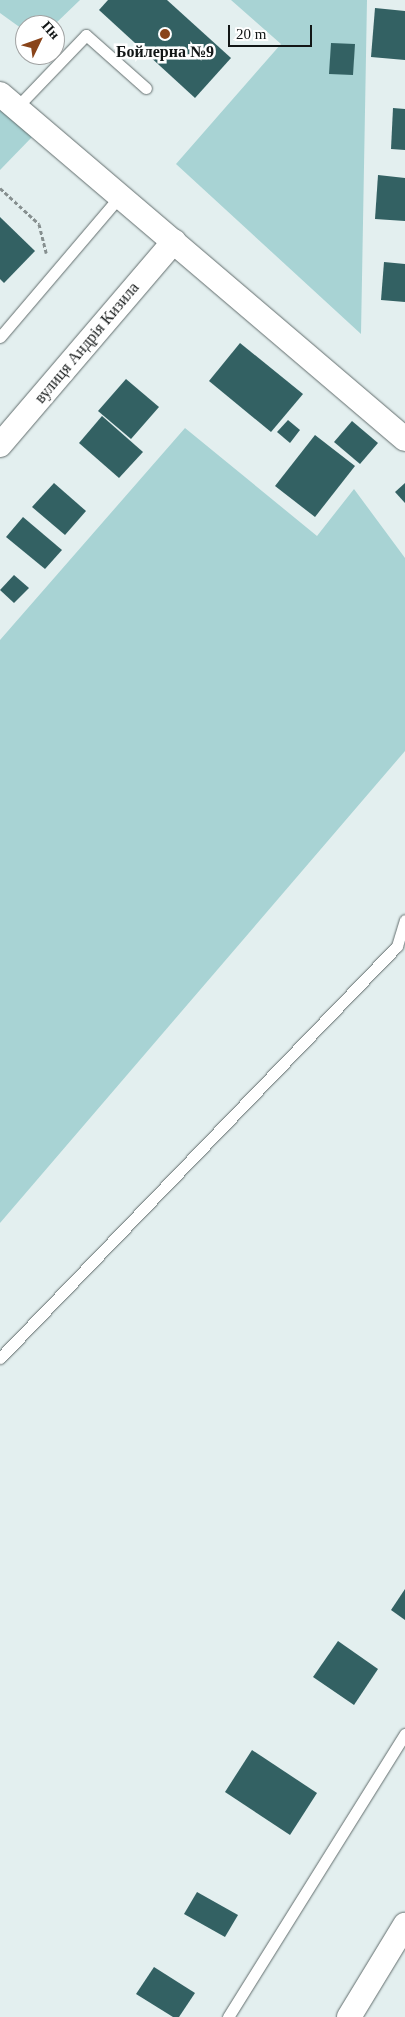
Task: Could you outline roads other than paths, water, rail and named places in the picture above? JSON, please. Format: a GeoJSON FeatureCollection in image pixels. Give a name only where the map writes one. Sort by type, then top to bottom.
{"type":"FeatureCollection","features":[{"type":"Feature","properties":{"kind":"street"},"geometry":{"type":"LineString","coordinates":[[8,101],[405,438]]}},
{"type":"Feature","properties":{"kind":"street","name":"вулиця Андрія Кизила"},"geometry":{"type":"LineString","coordinates":[[0,445],[174,241]]}},
{"type":"Feature","properties":{"kind":"street"},"geometry":{"type":"LineString","coordinates":[[359,2014],[405,1925]]}},
{"type":"Feature","properties":{"kind":"lane"},"geometry":{"type":"LineString","coordinates":[[8,101],[86,35],[146,88]]}},
{"type":"Feature","properties":{"kind":"lane"},"geometry":{"type":"LineString","coordinates":[[0,336],[120,196]]}},
{"type":"Feature","properties":{"kind":"lane"},"geometry":{"type":"LineString","coordinates":[[0,1358],[397,946],[405,920]]}},
{"type":"Feature","properties":{"kind":"lane"},"geometry":{"type":"LineString","coordinates":[[228,2017],[405,1734]]}},
{"type":"Feature","properties":{"kind":"place","name":"Бойлерна №9"},"geometry":{"type":"Point","coordinates":[165,34]}}]}
